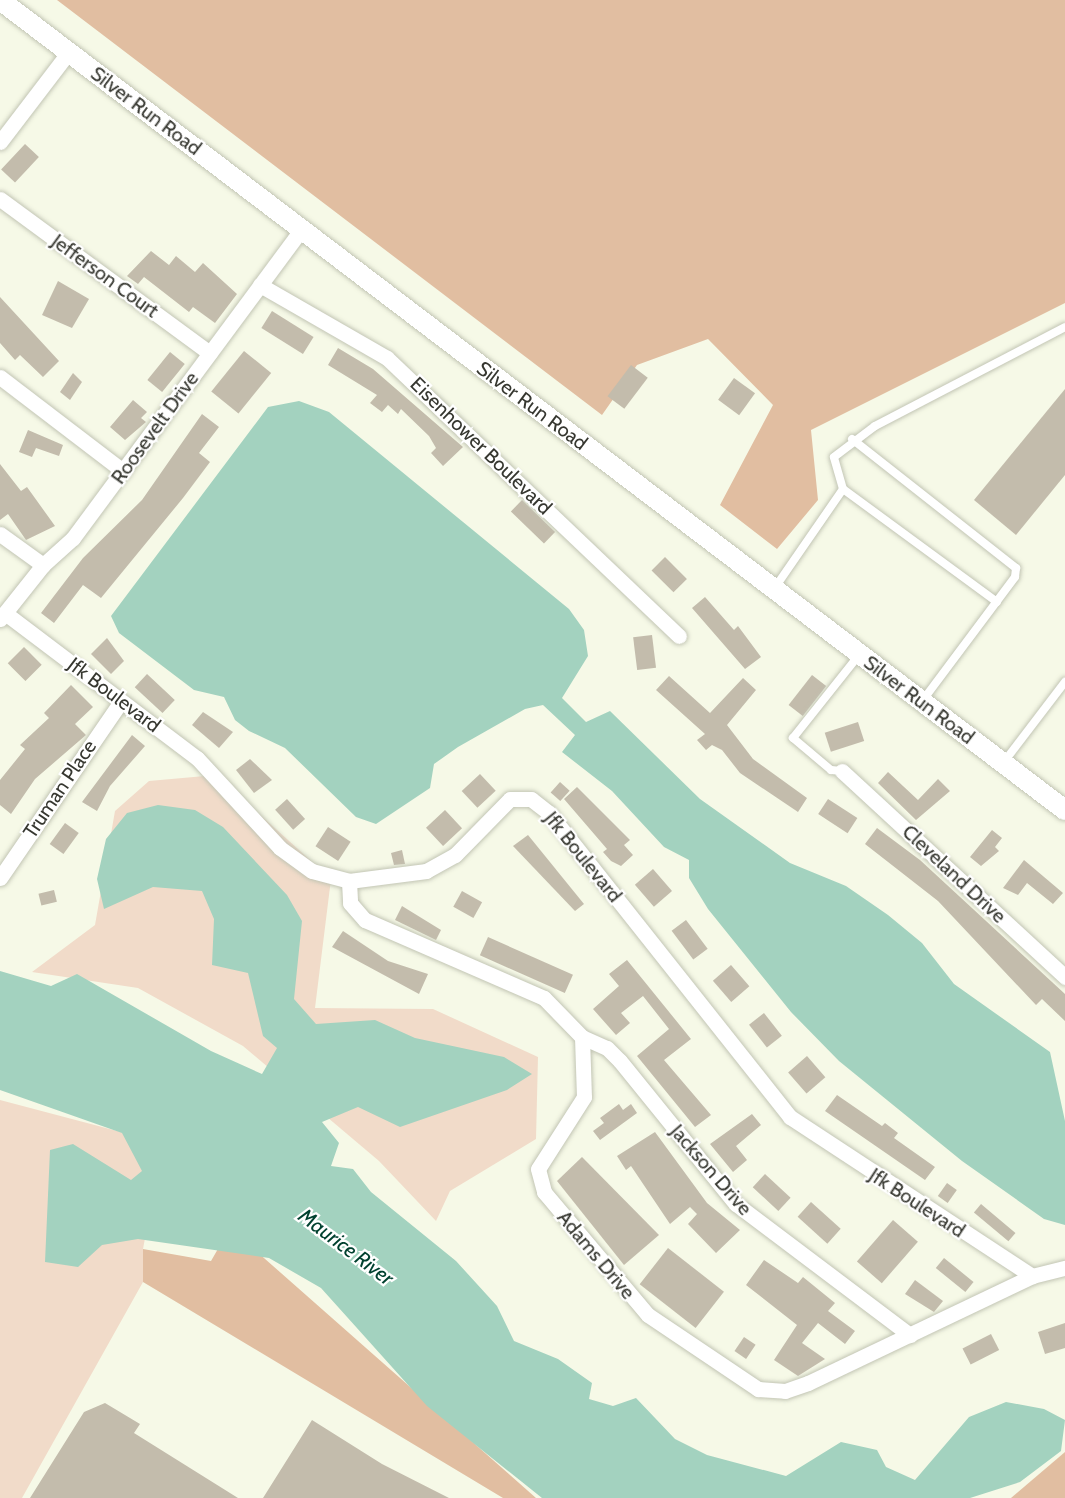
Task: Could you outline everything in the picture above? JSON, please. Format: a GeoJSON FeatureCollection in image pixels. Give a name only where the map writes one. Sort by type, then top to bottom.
{"type":"FeatureCollection","features":[{"type":"Feature","properties":{"kind":"main road","name":"Silver Run Road"},"geometry":{"type":"LineString","coordinates":[[0,0],[1065,810]]}},
{"type":"Feature","properties":{"kind":"street"},"geometry":{"type":"LineString","coordinates":[[0,142],[68,52]]}},
{"type":"Feature","properties":{"kind":"street","name":"Jefferson Court"},"geometry":{"type":"LineString","coordinates":[[0,200],[210,353]]}},
{"type":"Feature","properties":{"kind":"street","name":"Roosevelt Drive"},"geometry":{"type":"LineString","coordinates":[[3,616],[43,565],[73,538],[301,230]]}},
{"type":"Feature","properties":{"kind":"street","name":"Eisenhower Boulevard"},"geometry":{"type":"LineString","coordinates":[[260,285],[387,358],[679,636]]}},
{"type":"Feature","properties":{"kind":"street"},"geometry":{"type":"LineString","coordinates":[[0,377],[123,471]]}},
{"type":"Feature","properties":{"kind":"street"},"geometry":{"type":"LineString","coordinates":[[0,534],[43,565]]}},
{"type":"Feature","properties":{"kind":"street","name":"Jfk Boulevard"},"geometry":{"type":"LineString","coordinates":[[3,616],[121,700],[197,758],[280,848],[312,872],[349,881],[426,871],[455,855],[510,799],[531,798],[549,813],[790,1117],[1032,1276]]}},
{"type":"Feature","properties":{"kind":"street","name":"Truman Place"},"geometry":{"type":"LineString","coordinates":[[0,878],[121,700]]}},
{"type":"Feature","properties":{"kind":"street","name":"Cleveland Drive"},"geometry":{"type":"LineString","coordinates":[[842,771],[1065,977]]}},
{"type":"Feature","properties":{"kind":"street"},"geometry":{"type":"LineString","coordinates":[[349,881],[350,903],[365,920],[544,998],[582,1038]]}},
{"type":"Feature","properties":{"kind":"street","name":"Adams Drive"},"geometry":{"type":"LineString","coordinates":[[582,1038],[584,1096],[538,1169],[544,1192],[648,1315],[758,1389],[785,1391],[910,1335],[1032,1276],[1065,1268]]}},
{"type":"Feature","properties":{"kind":"street","name":"Jackson Drive"},"geometry":{"type":"LineString","coordinates":[[582,1038],[608,1048],[744,1211],[910,1335]]}},
{"type":"Feature","properties":{"kind":"lane"},"geometry":{"type":"LineString","coordinates":[[997,602],[843,489],[833,466],[840,448],[852,439],[1065,327]]}},
{"type":"Feature","properties":{"kind":"lane"},"geometry":{"type":"LineString","coordinates":[[852,439],[1012,560],[1015,577],[922,701]]}},
{"type":"Feature","properties":{"kind":"lane"},"geometry":{"type":"LineString","coordinates":[[774,588],[843,489]]}},
{"type":"Feature","properties":{"kind":"lane"},"geometry":{"type":"LineString","coordinates":[[842,771],[831,770],[793,738],[860,654]]}},
{"type":"Feature","properties":{"kind":"lane"},"geometry":{"type":"LineString","coordinates":[[1003,764],[1065,682]]}},
{"type":"Feature","properties":{"kind":"shaded area"},"geometry":{"type":"Polygon","coordinates":[[[57,0],[1065,0],[1065,303],[811,430],[818,500],[777,549],[720,505],[773,405],[708,339],[637,365],[602,415],[57,0]]]}},
{"type":"Feature","properties":{"kind":"shaded area"},"geometry":{"type":"Polygon","coordinates":[[[216,775],[331,879],[315,1008],[433,1009],[538,1057],[536,1139],[450,1191],[436,1221],[379,1161],[243,1046],[138,988],[32,972],[95,925],[115,811],[149,781],[216,775]]]}},
{"type":"Feature","properties":{"kind":"shaded area"},"geometry":{"type":"Polygon","coordinates":[[[0,1100],[140,1137],[158,1168],[143,1249],[143,1282],[22,1498],[0,1498],[0,1100]]]}},
{"type":"Feature","properties":{"kind":"shaded area"},"geometry":{"type":"Polygon","coordinates":[[[230,1228],[536,1498],[503,1498],[143,1282],[143,1249],[211,1261],[230,1228]]]}},
{"type":"Feature","properties":{"kind":"shaded area"},"geometry":{"type":"Polygon","coordinates":[[[1065,1452],[1065,1498],[1011,1498],[1065,1452]]]}},
{"type":"Feature","properties":{"kind":"water"},"geometry":{"type":"Polygon","coordinates":[[[299,401],[329,412],[569,609],[584,630],[588,656],[562,698],[586,722],[610,711],[700,799],[790,863],[846,886],[888,915],[922,943],[954,984],[1050,1052],[1065,1121],[1065,1225],[1044,1219],[962,1161],[839,1061],[791,1012],[708,909],[689,878],[689,860],[664,847],[612,791],[562,752],[575,735],[543,705],[525,709],[458,747],[434,764],[430,788],[376,824],[356,817],[285,748],[249,731],[235,720],[224,697],[194,690],[119,633],[111,616],[268,407],[299,401]]]}},
{"type":"Feature","properties":{"kind":"water","name":"Maurice River"},"geometry":{"type":"Polygon","coordinates":[[[158,805],[195,810],[223,827],[287,895],[302,921],[294,999],[316,1024],[375,1020],[415,1038],[504,1057],[532,1074],[507,1090],[400,1127],[358,1107],[322,1122],[339,1143],[331,1166],[353,1169],[371,1192],[456,1261],[497,1306],[514,1341],[558,1359],[592,1383],[589,1399],[613,1406],[636,1398],[675,1439],[707,1455],[786,1476],[841,1442],[877,1450],[886,1467],[915,1480],[969,1417],[1006,1402],[1044,1409],[1065,1420],[1061,1451],[1020,1482],[970,1498],[542,1498],[427,1406],[321,1288],[269,1258],[138,1239],[102,1245],[78,1267],[45,1262],[50,1150],[73,1144],[131,1180],[142,1171],[122,1133],[0,1090],[0,971],[51,986],[77,974],[211,1051],[262,1074],[277,1048],[263,1036],[248,973],[212,965],[214,919],[202,891],[153,887],[104,909],[97,879],[106,839],[127,813],[158,805]]]}},
{"type":"Feature","properties":{"kind":"building"},"geometry":{"type":"Polygon","coordinates":[[[25,144],[39,157],[15,183],[1,170],[25,144]]]}},
{"type":"Feature","properties":{"kind":"building"},"geometry":{"type":"Polygon","coordinates":[[[151,251],[169,265],[176,256],[195,272],[203,263],[237,294],[215,323],[193,307],[189,312],[144,277],[138,284],[127,276],[151,251]]]}},
{"type":"Feature","properties":{"kind":"building"},"geometry":{"type":"Polygon","coordinates":[[[58,281],[89,299],[72,328],[42,315],[58,281]]]}},
{"type":"Feature","properties":{"kind":"building"},"geometry":{"type":"Polygon","coordinates":[[[0,297],[59,361],[43,377],[20,355],[15,360],[0,343],[0,297]]]}},
{"type":"Feature","properties":{"kind":"building"},"geometry":{"type":"Polygon","coordinates":[[[272,311],[314,337],[303,354],[261,328],[272,311]]]}},
{"type":"Feature","properties":{"kind":"building"},"geometry":{"type":"Polygon","coordinates":[[[338,348],[373,369],[463,447],[443,466],[431,453],[436,448],[429,436],[401,409],[398,414],[388,405],[382,412],[370,403],[377,395],[328,365],[338,348]]]}},
{"type":"Feature","properties":{"kind":"building"},"geometry":{"type":"Polygon","coordinates":[[[244,351],[271,373],[238,413],[211,391],[244,351]]]}},
{"type":"Feature","properties":{"kind":"building"},"geometry":{"type":"Polygon","coordinates":[[[170,352],[185,364],[162,392],[147,380],[170,352]]]}},
{"type":"Feature","properties":{"kind":"building"},"geometry":{"type":"Polygon","coordinates":[[[631,365],[648,378],[624,409],[608,396],[631,365]]]}},
{"type":"Feature","properties":{"kind":"building"},"geometry":{"type":"Polygon","coordinates":[[[73,373],[82,382],[70,400],[60,392],[73,373]]]}},
{"type":"Feature","properties":{"kind":"building"},"geometry":{"type":"Polygon","coordinates":[[[734,378],[755,393],[739,415],[718,400],[734,378]]]}},
{"type":"Feature","properties":{"kind":"building"},"geometry":{"type":"Polygon","coordinates":[[[1065,389],[1065,475],[1016,535],[974,500],[1065,389]]]}},
{"type":"Feature","properties":{"kind":"building"},"geometry":{"type":"Polygon","coordinates":[[[133,400],[147,412],[141,418],[146,422],[125,440],[110,427],[133,400]]]}},
{"type":"Feature","properties":{"kind":"building"},"geometry":{"type":"Polygon","coordinates":[[[202,414],[219,427],[199,453],[210,462],[101,598],[83,585],[54,623],[41,613],[83,558],[142,500],[202,414]]]}},
{"type":"Feature","properties":{"kind":"building"},"geometry":{"type":"Polygon","coordinates":[[[28,430],[63,445],[59,456],[36,448],[32,457],[19,452],[28,430]]]}},
{"type":"Feature","properties":{"kind":"building"},"geometry":{"type":"Polygon","coordinates":[[[0,464],[21,491],[27,487],[55,526],[26,540],[8,514],[0,520],[0,464]]]}},
{"type":"Feature","properties":{"kind":"building"},"geometry":{"type":"Polygon","coordinates":[[[522,500],[555,532],[544,543],[511,512],[522,500]]]}},
{"type":"Feature","properties":{"kind":"building"},"geometry":{"type":"Polygon","coordinates":[[[665,557],[687,579],[673,592],[652,570],[665,557]]]}},
{"type":"Feature","properties":{"kind":"building"},"geometry":{"type":"Polygon","coordinates":[[[705,597],[734,630],[738,626],[761,657],[745,669],[692,608],[705,597]]]}},
{"type":"Feature","properties":{"kind":"building"},"geometry":{"type":"Polygon","coordinates":[[[652,635],[656,668],[637,670],[633,637],[652,635]]]}},
{"type":"Feature","properties":{"kind":"building"},"geometry":{"type":"Polygon","coordinates":[[[107,638],[124,661],[111,674],[91,654],[107,638]]]}},
{"type":"Feature","properties":{"kind":"building"},"geometry":{"type":"Polygon","coordinates":[[[24,647],[42,665],[25,681],[8,663],[24,647]]]}},
{"type":"Feature","properties":{"kind":"building"},"geometry":{"type":"Polygon","coordinates":[[[147,674],[175,700],[163,713],[135,687],[147,674]]]}},
{"type":"Feature","properties":{"kind":"building"},"geometry":{"type":"Polygon","coordinates":[[[812,675],[826,686],[803,716],[789,705],[812,675]]]}},
{"type":"Feature","properties":{"kind":"building"},"geometry":{"type":"Polygon","coordinates":[[[669,676],[710,713],[743,678],[756,690],[727,725],[753,759],[807,798],[798,812],[740,773],[722,750],[712,745],[706,750],[697,740],[705,734],[656,690],[669,676]]]}},
{"type":"Feature","properties":{"kind":"building"},"geometry":{"type":"Polygon","coordinates":[[[71,685],[93,707],[75,724],[86,735],[35,779],[11,814],[0,805],[0,780],[25,749],[20,745],[49,718],[44,713],[71,685]]]}},
{"type":"Feature","properties":{"kind":"building"},"geometry":{"type":"Polygon","coordinates":[[[203,712],[233,732],[219,748],[192,725],[203,712]]]}},
{"type":"Feature","properties":{"kind":"building"},"geometry":{"type":"Polygon","coordinates":[[[858,722],[864,741],[831,752],[825,733],[858,722]]]}},
{"type":"Feature","properties":{"kind":"building"},"geometry":{"type":"Polygon","coordinates":[[[132,735],[145,746],[110,786],[97,811],[82,802],[132,735]]]}},
{"type":"Feature","properties":{"kind":"building"},"geometry":{"type":"Polygon","coordinates":[[[250,759],[272,780],[254,793],[236,770],[250,759]]]}},
{"type":"Feature","properties":{"kind":"building"},"geometry":{"type":"Polygon","coordinates":[[[888,772],[918,800],[938,779],[950,791],[916,820],[878,783],[888,772]]]}},
{"type":"Feature","properties":{"kind":"building"},"geometry":{"type":"Polygon","coordinates":[[[480,774],[496,791],[477,808],[462,791],[480,774]]]}},
{"type":"Feature","properties":{"kind":"building"},"geometry":{"type":"Polygon","coordinates":[[[560,782],[570,791],[560,801],[551,792],[560,782]]]}},
{"type":"Feature","properties":{"kind":"building"},"geometry":{"type":"Polygon","coordinates":[[[577,787],[630,840],[624,845],[633,855],[621,866],[611,861],[603,852],[607,849],[564,799],[577,787]]]}},
{"type":"Feature","properties":{"kind":"building"},"geometry":{"type":"Polygon","coordinates":[[[287,799],[305,819],[293,830],[275,810],[287,799]]]}},
{"type":"Feature","properties":{"kind":"building"},"geometry":{"type":"Polygon","coordinates":[[[828,799],[857,818],[848,833],[818,814],[828,799]]]}},
{"type":"Feature","properties":{"kind":"building"},"geometry":{"type":"Polygon","coordinates":[[[445,810],[462,828],[443,846],[426,828],[445,810]]]}},
{"type":"Feature","properties":{"kind":"building"},"geometry":{"type":"Polygon","coordinates":[[[65,823],[79,833],[63,854],[50,844],[65,823]]]}},
{"type":"Feature","properties":{"kind":"building"},"geometry":{"type":"Polygon","coordinates":[[[328,827],[351,842],[338,861],[315,846],[328,827]]]}},
{"type":"Feature","properties":{"kind":"building"},"geometry":{"type":"Polygon","coordinates":[[[877,828],[920,860],[1065,994],[1065,1021],[1042,999],[1036,1005],[938,901],[865,844],[877,828]]]}},
{"type":"Feature","properties":{"kind":"building"},"geometry":{"type":"Polygon","coordinates":[[[992,830],[1002,838],[995,847],[999,851],[981,866],[970,857],[992,830]]]}},
{"type":"Feature","properties":{"kind":"building"},"geometry":{"type":"Polygon","coordinates":[[[528,835],[584,904],[575,911],[513,846],[528,835]]]}},
{"type":"Feature","properties":{"kind":"building"},"geometry":{"type":"Polygon","coordinates":[[[402,850],[405,864],[394,865],[391,853],[402,850]]]}},
{"type":"Feature","properties":{"kind":"building"},"geometry":{"type":"Polygon","coordinates":[[[1024,860],[1063,893],[1053,904],[1027,883],[1018,895],[1003,888],[1024,860]]]}},
{"type":"Feature","properties":{"kind":"building"},"geometry":{"type":"Polygon","coordinates":[[[653,869],[672,891],[654,907],[635,885],[653,869]]]}},
{"type":"Feature","properties":{"kind":"building"},"geometry":{"type":"Polygon","coordinates":[[[54,890],[57,902],[41,906],[38,894],[54,890]]]}},
{"type":"Feature","properties":{"kind":"building"},"geometry":{"type":"Polygon","coordinates":[[[462,891],[482,902],[473,918],[453,907],[462,891]]]}},
{"type":"Feature","properties":{"kind":"building"},"geometry":{"type":"Polygon","coordinates":[[[402,906],[441,930],[436,940],[395,920],[402,906]]]}},
{"type":"Feature","properties":{"kind":"building"},"geometry":{"type":"Polygon","coordinates":[[[686,920],[708,949],[693,960],[672,931],[686,920]]]}},
{"type":"Feature","properties":{"kind":"building"},"geometry":{"type":"Polygon","coordinates":[[[343,931],[388,961],[428,974],[419,994],[332,947],[343,931]]]}},
{"type":"Feature","properties":{"kind":"building"},"geometry":{"type":"Polygon","coordinates":[[[488,937],[573,975],[565,993],[480,955],[488,937]]]}},
{"type":"Feature","properties":{"kind":"building"},"geometry":{"type":"Polygon","coordinates":[[[627,960],[691,1039],[664,1060],[711,1115],[695,1127],[637,1056],[669,1029],[643,996],[621,1013],[630,1023],[616,1035],[593,1009],[619,986],[609,974],[627,960]]]}},
{"type":"Feature","properties":{"kind":"building"},"geometry":{"type":"Polygon","coordinates":[[[731,965],[749,986],[731,1002],[713,981],[731,965]]]}},
{"type":"Feature","properties":{"kind":"building"},"geometry":{"type":"Polygon","coordinates":[[[764,1013],[782,1036],[767,1048],[749,1025],[764,1013]]]}},
{"type":"Feature","properties":{"kind":"building"},"geometry":{"type":"Polygon","coordinates":[[[807,1056],[825,1077],[807,1094],[788,1072],[807,1056]]]}},
{"type":"Feature","properties":{"kind":"building"},"geometry":{"type":"Polygon","coordinates":[[[837,1095],[882,1126],[885,1123],[898,1133],[894,1138],[935,1167],[925,1180],[825,1111],[837,1095]]]}},
{"type":"Feature","properties":{"kind":"building"},"geometry":{"type":"Polygon","coordinates":[[[619,1104],[623,1110],[631,1104],[637,1113],[600,1140],[593,1131],[604,1123],[600,1118],[619,1104]]]}},
{"type":"Feature","properties":{"kind":"building"},"geometry":{"type":"Polygon","coordinates":[[[752,1114],[761,1125],[736,1146],[747,1160],[733,1172],[710,1144],[752,1114]]]}},
{"type":"Feature","properties":{"kind":"building"},"geometry":{"type":"Polygon","coordinates":[[[655,1132],[707,1203],[740,1230],[716,1253],[688,1224],[697,1214],[690,1207],[670,1224],[631,1166],[626,1170],[617,1156],[655,1132]]]}},
{"type":"Feature","properties":{"kind":"building"},"geometry":{"type":"Polygon","coordinates":[[[582,1157],[659,1235],[624,1265],[557,1181],[582,1157]]]}},
{"type":"Feature","properties":{"kind":"building"},"geometry":{"type":"Polygon","coordinates":[[[765,1174],[791,1198],[778,1211],[753,1187],[765,1174]]]}},
{"type":"Feature","properties":{"kind":"building"},"geometry":{"type":"Polygon","coordinates":[[[947,1183],[957,1190],[948,1203],[938,1196],[947,1183]]]}},
{"type":"Feature","properties":{"kind":"building"},"geometry":{"type":"Polygon","coordinates":[[[811,1202],[841,1229],[827,1244],[798,1217],[811,1202]]]}},
{"type":"Feature","properties":{"kind":"building"},"geometry":{"type":"Polygon","coordinates":[[[981,1204],[1015,1233],[1008,1241],[974,1212],[981,1204]]]}},
{"type":"Feature","properties":{"kind":"building"},"geometry":{"type":"Polygon","coordinates":[[[893,1220],[918,1242],[882,1283],[857,1262],[893,1220]]]}},
{"type":"Feature","properties":{"kind":"building"},"geometry":{"type":"Polygon","coordinates":[[[668,1248],[724,1292],[696,1328],[640,1284],[668,1248]]]}},
{"type":"Feature","properties":{"kind":"building"},"geometry":{"type":"Polygon","coordinates":[[[944,1258],[974,1282],[965,1292],[936,1268],[944,1258]]]}},
{"type":"Feature","properties":{"kind":"building"},"geometry":{"type":"Polygon","coordinates":[[[764,1260],[798,1283],[803,1277],[835,1303],[828,1311],[855,1331],[845,1344],[818,1323],[802,1343],[825,1359],[798,1376],[774,1360],[797,1325],[746,1285],[764,1260]]]}},
{"type":"Feature","properties":{"kind":"building"},"geometry":{"type":"Polygon","coordinates":[[[915,1280],[943,1301],[934,1312],[905,1294],[915,1280]]]}},
{"type":"Feature","properties":{"kind":"building"},"geometry":{"type":"Polygon","coordinates":[[[1065,1323],[1065,1348],[1045,1354],[1038,1332],[1065,1323]]]}},
{"type":"Feature","properties":{"kind":"building"},"geometry":{"type":"Polygon","coordinates":[[[991,1334],[999,1350],[971,1365],[962,1349],[991,1334]]]}},
{"type":"Feature","properties":{"kind":"building"},"geometry":{"type":"Polygon","coordinates":[[[744,1337],[756,1345],[746,1359],[734,1351],[744,1337]]]}},
{"type":"Feature","properties":{"kind":"building"},"geometry":{"type":"Polygon","coordinates":[[[105,1403],[140,1424],[134,1433],[238,1498],[30,1498],[84,1412],[105,1403]]]}},
{"type":"Feature","properties":{"kind":"building"},"geometry":{"type":"Polygon","coordinates":[[[312,1420],[382,1464],[449,1498],[263,1498],[312,1420]]]}}]}
